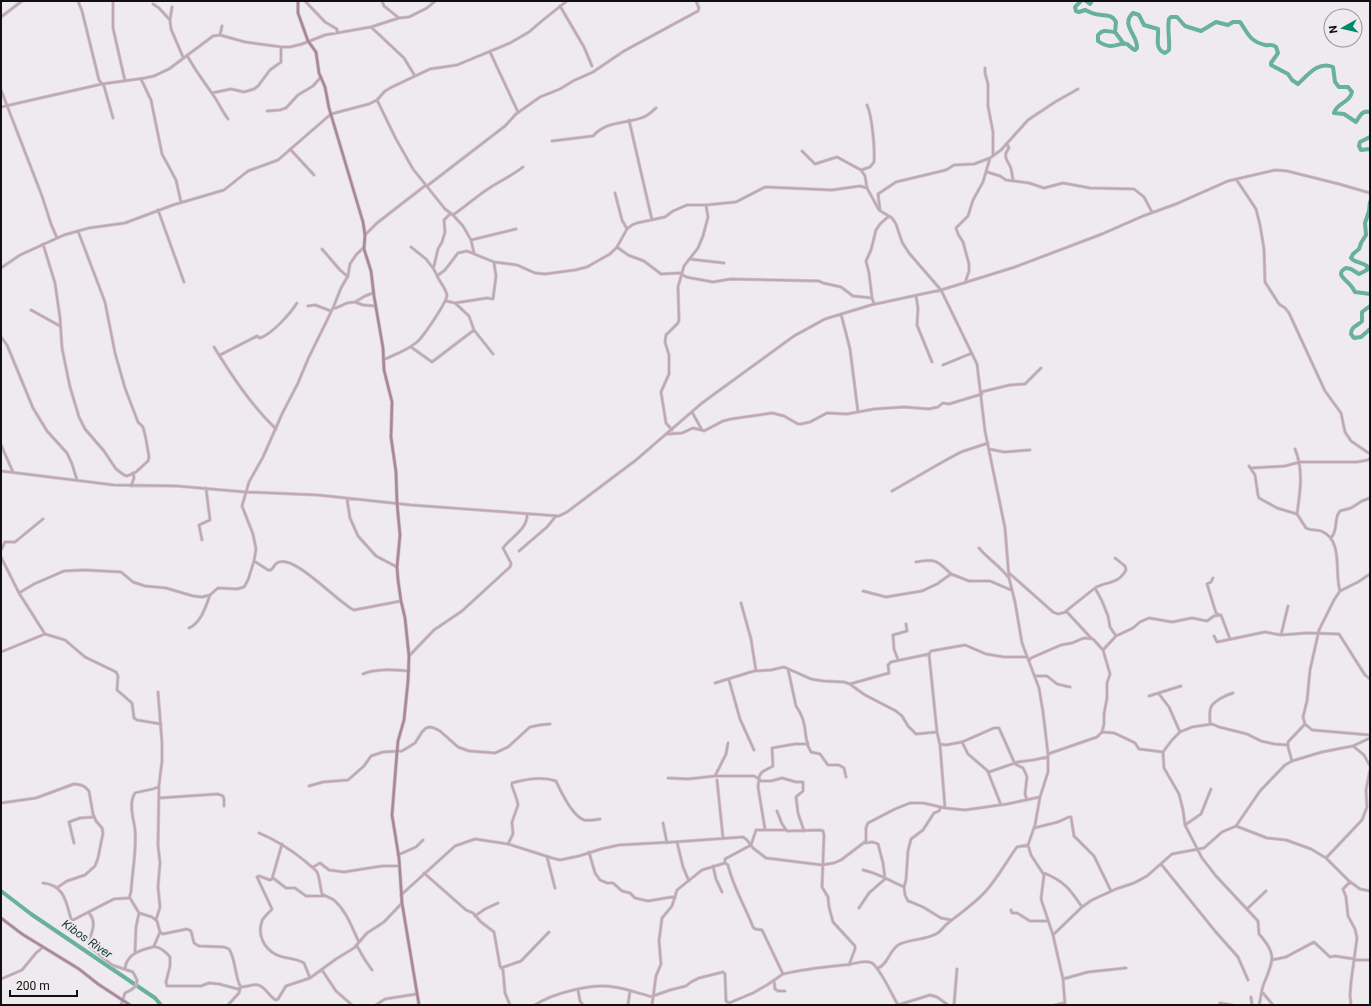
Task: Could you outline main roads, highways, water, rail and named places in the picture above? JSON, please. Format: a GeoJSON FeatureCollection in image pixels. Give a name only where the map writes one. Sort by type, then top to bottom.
{"type":"FeatureCollection","features":[{"type":"Feature","properties":{"kind":"waterway"},"geometry":{"type":"LineString","coordinates":[[1081,1],[1075,7],[1076,11],[1079,12],[1085,10],[1095,14],[1109,16],[1116,22],[1115,32],[1102,32],[1098,35],[1098,41],[1108,46],[1124,43],[1135,50],[1137,48],[1137,43],[1130,30],[1128,22],[1129,17],[1133,13],[1139,15],[1144,25],[1158,29],[1158,46],[1159,49],[1165,53],[1169,50],[1168,22],[1171,17],[1177,17],[1185,26],[1201,31],[1216,22],[1228,25],[1233,22],[1240,22],[1252,39],[1265,45],[1272,45],[1276,47],[1278,53],[1271,65],[1288,74],[1292,80],[1298,84],[1318,67],[1333,67],[1335,82],[1339,87],[1348,87],[1352,92],[1349,99],[1337,107],[1334,113],[1344,114],[1356,122],[1363,113],[1370,112]]}},
{"type":"Feature","properties":{"kind":"waterway"},"geometry":{"type":"LineString","coordinates":[[1086,1],[1090,4],[1092,1]]}},
{"type":"Feature","properties":{"kind":"waterway"},"geometry":{"type":"LineString","coordinates":[[1115,32],[1124,44]]}},
{"type":"Feature","properties":{"kind":"waterway"},"geometry":{"type":"LineString","coordinates":[[1370,137],[1360,142],[1359,146],[1361,150],[1370,149]]}},
{"type":"Feature","properties":{"kind":"waterway"},"geometry":{"type":"LineString","coordinates":[[1370,202],[1365,223],[1366,235],[1359,249],[1351,258],[1354,261],[1367,266],[1367,270],[1359,274],[1346,268],[1341,272],[1342,277],[1355,292],[1370,294]]}},
{"type":"Feature","properties":{"kind":"waterway"},"geometry":{"type":"LineString","coordinates":[[1370,306],[1362,312],[1362,321],[1353,328],[1351,334],[1354,338],[1361,337],[1370,329]]}},
{"type":"Feature","properties":{"kind":"waterway","name":"Kibos River"},"geometry":{"type":"LineString","coordinates":[[1,891],[31,914],[155,998],[161,1005]]}}]}
